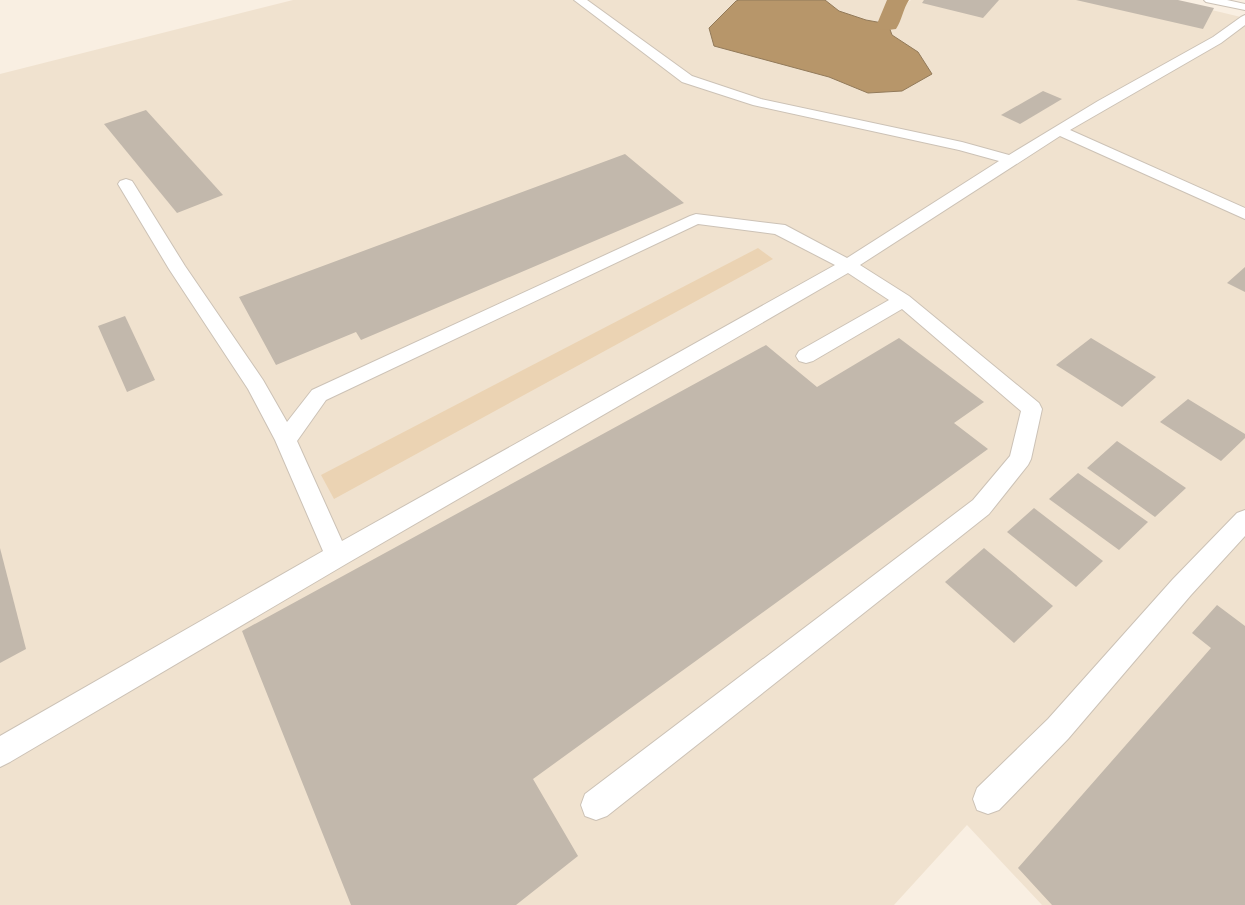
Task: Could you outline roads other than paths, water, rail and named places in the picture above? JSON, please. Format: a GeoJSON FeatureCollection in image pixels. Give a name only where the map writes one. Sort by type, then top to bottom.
{"type":"FeatureCollection","features":[{"type":"Feature","properties":{"kind":"street"},"geometry":{"type":"LineString","coordinates":[[580,0],[687,79],[758,102],[962,146],[1011,160]]}},
{"type":"Feature","properties":{"kind":"street"},"geometry":{"type":"LineString","coordinates":[[1210,0],[1245,7]]}},
{"type":"Feature","properties":{"kind":"street"},"geometry":{"type":"LineString","coordinates":[[0,752],[337,556],[848,265],[1011,160],[1103,104],[1217,40],[1245,19]]}},
{"type":"Feature","properties":{"kind":"street"},"geometry":{"type":"LineString","coordinates":[[1060,131],[1245,214]]}},
{"type":"Feature","properties":{"kind":"street"},"geometry":{"type":"LineString","coordinates":[[126,184],[178,269],[256,385],[286,440],[337,556]]}},
{"type":"Feature","properties":{"kind":"street"},"geometry":{"type":"LineString","coordinates":[[286,440],[319,395],[696,219],[779,229],[848,265],[903,300],[1032,409],[1020,459],[981,508],[596,806]]}},
{"type":"Feature","properties":{"kind":"street"},"geometry":{"type":"LineString","coordinates":[[806,356],[903,300]]}},
{"type":"Feature","properties":{"kind":"street"},"geometry":{"type":"LineString","coordinates":[[988,799],[1058,729],[1182,587],[1245,520]]}},
{"type":"Feature","properties":{"kind":"waterway"},"geometry":{"type":"LineString","coordinates":[[888,24],[895,4],[899,0]]}}]}
